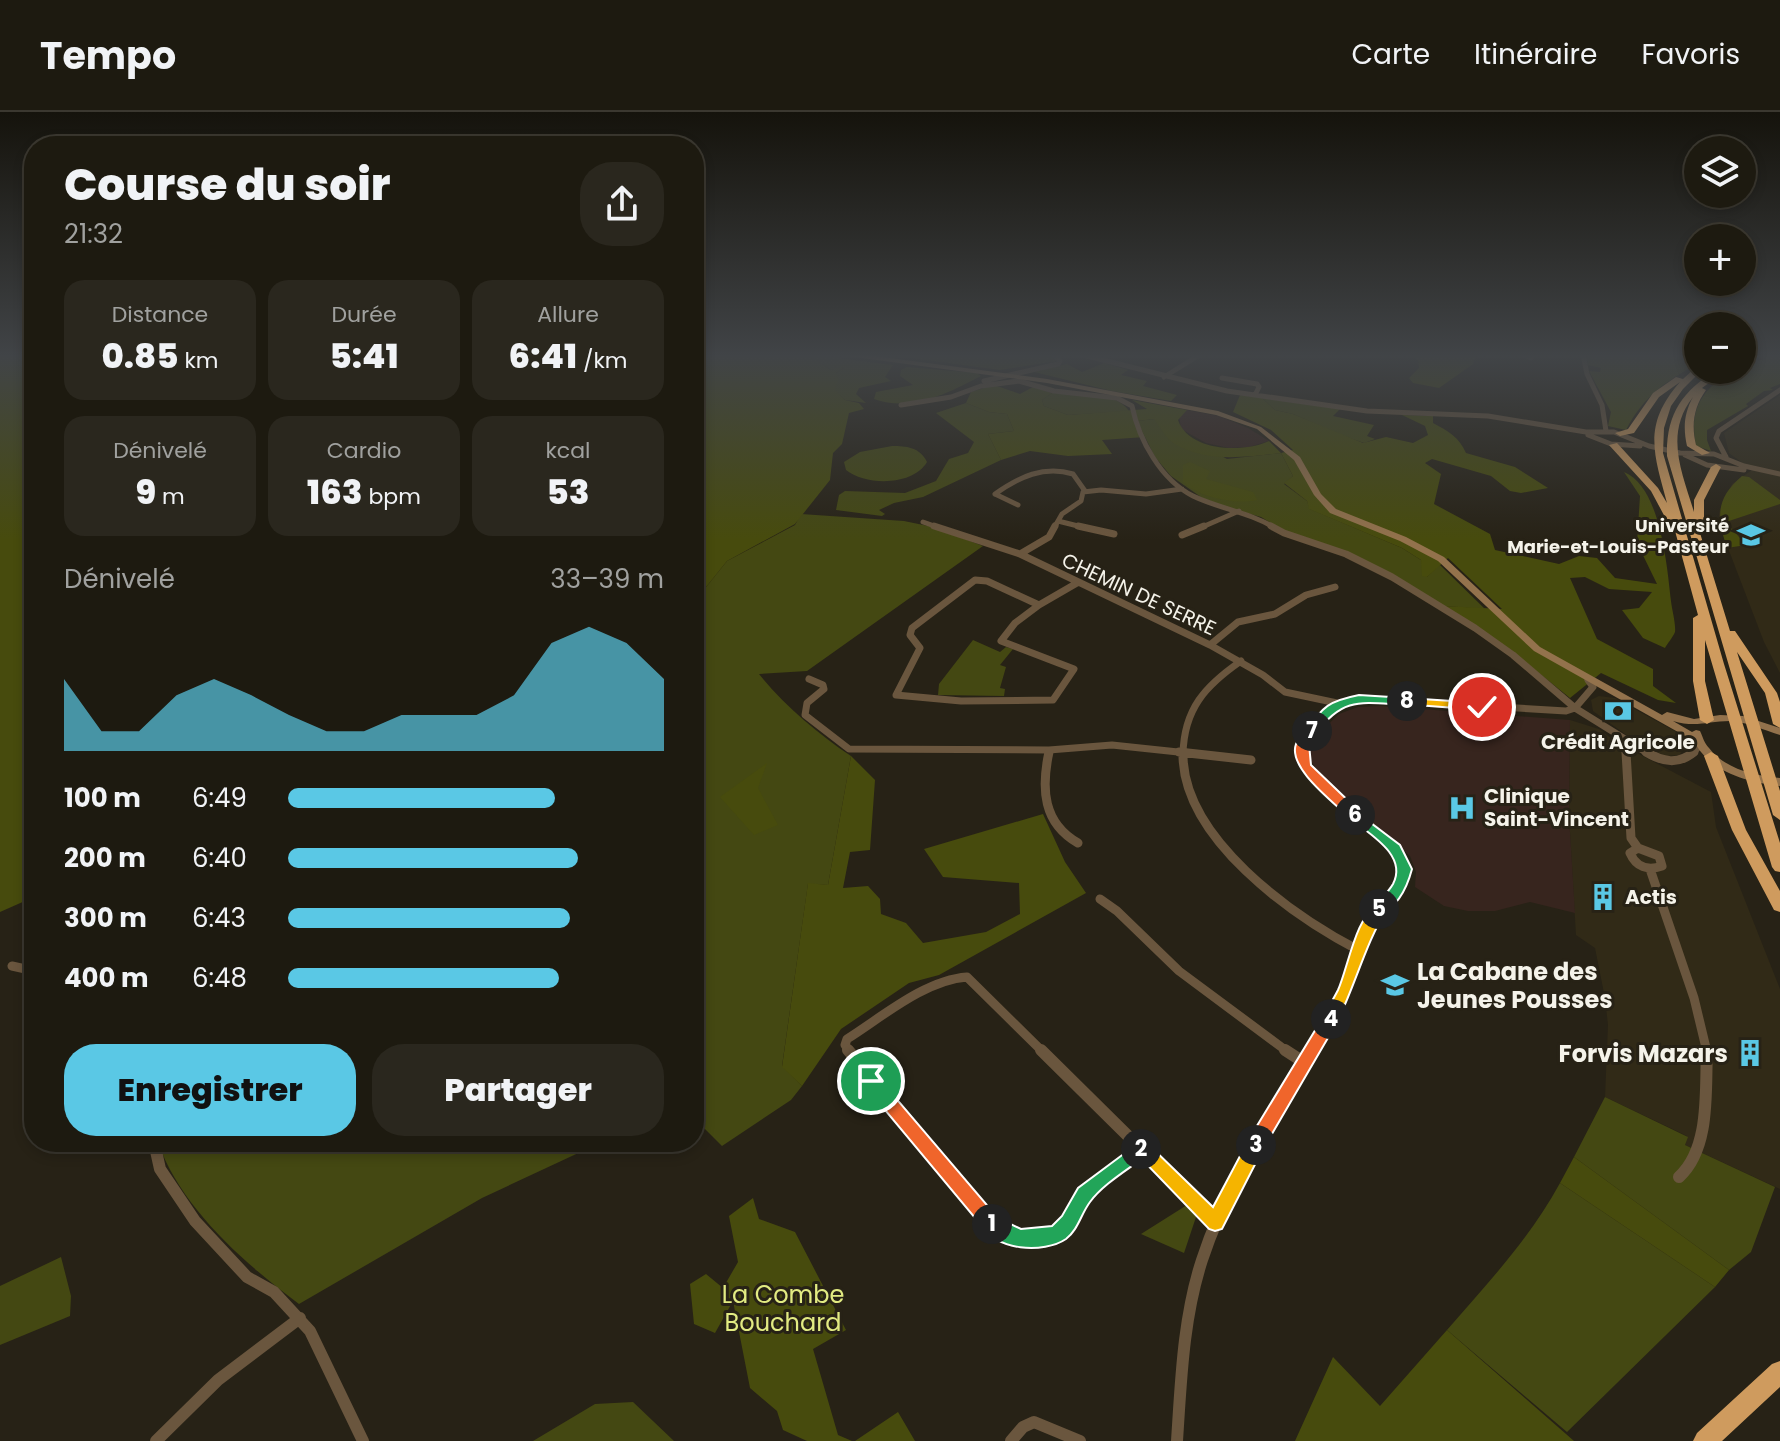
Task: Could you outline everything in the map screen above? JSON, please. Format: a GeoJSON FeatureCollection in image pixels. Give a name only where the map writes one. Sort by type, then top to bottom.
{"type":"FeatureCollection","features":[{"type":"Feature","properties":{"kind":"highway"},"geometry":{"type":"LineString","coordinates":[[1620,433],[1631,431],[1641,416]]}},
{"type":"Feature","properties":{"kind":"highway"},"geometry":{"type":"LineString","coordinates":[[1663,416],[1659,427],[1658,453],[1679,533],[1780,867]]}},
{"type":"Feature","properties":{"kind":"highway"},"geometry":{"type":"LineString","coordinates":[[1675,416],[1671,430],[1672,456],[1780,815]]}},
{"type":"Feature","properties":{"kind":"highway"},"geometry":{"type":"LineString","coordinates":[[1690,416],[1690,443],[1704,455]]}},
{"type":"Feature","properties":{"kind":"highway"},"geometry":{"type":"LineString","coordinates":[[1614,445],[1655,490],[1679,533]]}},
{"type":"Feature","properties":{"kind":"highway"},"geometry":{"type":"LineString","coordinates":[[1700,551],[1699,500],[1716,467]]}},
{"type":"Feature","properties":{"kind":"highway"},"geometry":{"type":"LineString","coordinates":[[1700,602],[1699,681],[1708,721]]}},
{"type":"Feature","properties":{"kind":"highway"},"geometry":{"type":"LineString","coordinates":[[1722,617],[1742,653],[1771,693],[1777,728]]}},
{"type":"Feature","properties":{"kind":"highway"},"geometry":{"type":"LineString","coordinates":[[1703,747],[1731,813],[1780,906]]}},
{"type":"Feature","properties":{"kind":"highway"},"geometry":{"type":"LineString","coordinates":[[1705,1441],[1780,1372]]}},
{"type":"Feature","properties":{"kind":"main road"},"geometry":{"type":"LineString","coordinates":[[1229,416],[1268,433],[1297,459],[1326,506],[1441,559],[1465,579],[1523,639],[1657,716],[1725,766],[1758,779],[1780,782]]}},
{"type":"Feature","properties":{"kind":"main road"},"geometry":{"type":"LineString","coordinates":[[1507,623],[1549,650],[1660,711],[1708,721],[1738,718],[1777,728]]}},
{"type":"Feature","properties":{"kind":"main road"},"geometry":{"type":"LineString","coordinates":[[1703,747],[1708,721]]}},
{"type":"Feature","properties":{"kind":"street"},"geometry":{"type":"LineString","coordinates":[[1134,416],[1136,426],[1154,459],[1182,489],[1204,502],[1265,520],[1284,533],[1346,554],[1392,577],[1501,646],[1575,708],[1646,754],[1679,762],[1703,747]]}},
{"type":"Feature","properties":{"kind":"street"},"geometry":{"type":"LineString","coordinates":[[1494,416],[1597,435],[1614,445],[1629,442],[1680,453],[1726,457]]}},
{"type":"Feature","properties":{"kind":"street"},"geometry":{"type":"LineString","coordinates":[[1601,416],[1601,425],[1606,431]]}},
{"type":"Feature","properties":{"kind":"street"},"geometry":{"type":"LineString","coordinates":[[1741,416],[1719,431],[1716,438],[1719,446],[1733,462],[1769,472]]}},
{"type":"Feature","properties":{"kind":"street"},"geometry":{"type":"LineString","coordinates":[[1597,435],[1606,431],[1620,433],[1629,442]]}},
{"type":"Feature","properties":{"kind":"street"},"geometry":{"type":"LineString","coordinates":[[1704,455],[1719,446]]}},
{"type":"Feature","properties":{"kind":"street"},"geometry":{"type":"LineString","coordinates":[[1704,455],[1716,467],[1780,474]]}},
{"type":"Feature","properties":{"kind":"street"},"geometry":{"type":"LineString","coordinates":[[1728,468],[1733,466],[1733,462]]}},
{"type":"Feature","properties":{"kind":"street"},"geometry":{"type":"LineString","coordinates":[[1018,505],[995,494],[1042,470],[1069,472],[1085,491],[1146,494],[1182,489]]}},
{"type":"Feature","properties":{"kind":"street"},"geometry":{"type":"LineString","coordinates":[[1020,554],[1049,537],[1065,511],[1081,501],[1085,491]]}},
{"type":"Feature","properties":{"kind":"street"},"geometry":{"type":"LineString","coordinates":[[1182,535],[1240,511]]}},
{"type":"Feature","properties":{"kind":"street"},"geometry":{"type":"LineString","coordinates":[[1058,521],[1114,534]]}},
{"type":"Feature","properties":{"kind":"street","name":"CHEMIN DE SERRE"},"geometry":{"type":"LineString","coordinates":[[923,522],[1020,554],[1241,661],[1285,692],[1337,703],[1359,699],[1544,711],[1575,708]]}},
{"type":"Feature","properties":{"kind":"street"},"geometry":{"type":"LineString","coordinates":[[1039,605],[987,581],[970,581],[912,628],[910,635],[920,648],[896,695],[961,701],[1053,700],[1074,669],[1001,641],[1039,605],[1077,583]]}},
{"type":"Feature","properties":{"kind":"street"},"geometry":{"type":"LineString","coordinates":[[1210,645],[1238,622],[1275,614],[1306,595],[1335,587]]}},
{"type":"Feature","properties":{"kind":"street"},"geometry":{"type":"LineString","coordinates":[[1550,656],[1593,684],[1575,708]]}},
{"type":"Feature","properties":{"kind":"street"},"geometry":{"type":"LineString","coordinates":[[1241,661],[1215,679],[1197,700],[1184,731],[1184,774],[1208,826],[1250,877],[1301,918],[1360,951]]}},
{"type":"Feature","properties":{"kind":"street"},"geometry":{"type":"LineString","coordinates":[[809,679],[824,689],[807,703],[805,715],[849,749],[1049,750],[1098,744],[1251,760]]}},
{"type":"Feature","properties":{"kind":"street"},"geometry":{"type":"LineString","coordinates":[[1589,693],[1612,693],[1657,716]]}},
{"type":"Feature","properties":{"kind":"street"},"geometry":{"type":"LineString","coordinates":[[1177,1441],[1184,1347],[1201,1264],[1215,1222],[1250,1154],[1346,990],[1370,921],[1399,888],[1405,869],[1395,848],[1299,766],[1302,744],[1325,712],[1337,703]]}},
{"type":"Feature","properties":{"kind":"street"},"geometry":{"type":"LineString","coordinates":[[1597,720],[1619,738],[1625,752]]}},
{"type":"Feature","properties":{"kind":"street"},"geometry":{"type":"LineString","coordinates":[[1625,739],[1631,838],[1638,848]]}},
{"type":"Feature","properties":{"kind":"street"},"geometry":{"type":"LineString","coordinates":[[1049,750],[1046,804],[1049,818],[1062,837],[1078,843]]}},
{"type":"Feature","properties":{"kind":"street"},"geometry":{"type":"LineString","coordinates":[[1625,752],[1646,754]]}},
{"type":"Feature","properties":{"kind":"street"},"geometry":{"type":"LineString","coordinates":[[1638,848],[1655,853],[1662,860],[1660,868],[1650,869],[1639,865],[1630,856],[1631,850],[1638,848]]}},
{"type":"Feature","properties":{"kind":"street"},"geometry":{"type":"LineString","coordinates":[[1650,869],[1694,998],[1707,1049],[1703,1125],[1690,1167],[1679,1177]]}},
{"type":"Feature","properties":{"kind":"street"},"geometry":{"type":"LineString","coordinates":[[1100,899],[1115,907],[1154,951],[1212,1000],[1305,1063]]}},
{"type":"Feature","properties":{"kind":"street"},"geometry":{"type":"LineString","coordinates":[[12,966],[24,969]]}},
{"type":"Feature","properties":{"kind":"street"},"geometry":{"type":"LineString","coordinates":[[1141,1149],[1084,1194],[1068,1223],[1058,1233],[1046,1238],[1008,1235],[993,1226],[845,1050],[847,1039],[938,985],[963,976],[1141,1149],[1215,1222]]}},
{"type":"Feature","properties":{"kind":"street"},"geometry":{"type":"LineString","coordinates":[[156,1152],[160,1169],[195,1221],[247,1277],[274,1292],[300,1318],[335,1379],[363,1441]]}},
{"type":"Feature","properties":{"kind":"street"},"geometry":{"type":"LineString","coordinates":[[156,1441],[218,1380],[300,1318]]}},
{"type":"Feature","properties":{"kind":"street"},"geometry":{"type":"LineString","coordinates":[[1011,1441],[1023,1427],[1034,1422],[1080,1441]]}},
{"type":"Feature","properties":{"kind":"shaded area"},"geometry":{"type":"Polygon","coordinates":[[[1179,416],[1219,416],[1269,441],[1249,447],[1229,448],[1206,443],[1181,429],[1179,416]]]}},
{"type":"Feature","properties":{"kind":"shaded area","name":"Université Marie-et-Louis-Pasteur"},"geometry":{"type":"Polygon","coordinates":[[[1749,416],[1780,416],[1780,673],[1764,642],[1718,522],[1720,509],[1732,484],[1752,470],[1729,453],[1724,433],[1749,416]]]}},
{"type":"Feature","properties":{"kind":"shaded area"},"geometry":{"type":"Polygon","coordinates":[[[1599,696],[1615,698],[1682,735],[1689,744],[1679,755],[1667,756],[1643,747],[1593,711],[1591,700],[1599,696]]]}},
{"type":"Feature","properties":{"kind":"shaded area","name":"Clinique Saint-Vincent"},"geometry":{"type":"Polygon","coordinates":[[[1381,706],[1570,720],[1569,816],[1575,913],[1530,902],[1495,911],[1468,911],[1444,906],[1415,887],[1416,872],[1410,856],[1324,781],[1308,756],[1312,740],[1339,714],[1358,707],[1381,706]]]}},
{"type":"Feature","properties":{"kind":"shaded area"},"geometry":{"type":"Polygon","coordinates":[[[1570,720],[1599,729],[1616,742],[1711,792],[1716,827],[1780,989],[1780,1189],[1685,1145],[1687,1136],[1605,1097],[1608,1025],[1605,998],[1595,948],[1576,935],[1569,816],[1570,720]]]}},
{"type":"Feature","properties":{"kind":"green space"},"geometry":{"type":"Polygon","coordinates":[[[0,416],[24,416],[24,901],[0,912],[0,416]]]}},
{"type":"Feature","properties":{"kind":"green space"},"geometry":{"type":"Polygon","coordinates":[[[704,416],[848,416],[842,444],[833,453],[830,480],[795,524],[727,561],[704,590],[704,416]]]}},
{"type":"Feature","properties":{"kind":"green space"},"geometry":{"type":"Polygon","coordinates":[[[940,416],[1008,416],[1014,431],[988,434],[1001,460],[923,497],[894,503],[879,510],[885,514],[882,516],[836,510],[839,495],[845,491],[905,493],[936,481],[949,459],[968,453],[974,442],[940,416]]]}},
{"type":"Feature","properties":{"kind":"green space"},"geometry":{"type":"Polygon","coordinates":[[[1008,416],[1182,416],[1178,420],[1184,431],[1205,444],[1232,448],[1269,441],[1281,453],[1227,457],[1200,454],[1172,442],[1154,419],[1137,421],[1145,437],[1102,440],[1112,454],[1068,456],[1030,451],[1001,460],[988,434],[1014,431],[1008,416]]]}},
{"type":"Feature","properties":{"kind":"green space"},"geometry":{"type":"Polygon","coordinates":[[[1241,416],[1298,416],[1363,443],[1386,437],[1413,443],[1428,435],[1425,426],[1404,416],[1433,416],[1433,423],[1452,435],[1466,453],[1515,467],[1548,488],[1521,493],[1510,491],[1491,476],[1432,459],[1425,463],[1441,474],[1434,504],[1490,534],[1495,550],[1559,564],[1579,556],[1597,558],[1615,578],[1657,584],[1637,543],[1640,496],[1624,472],[1636,480],[1646,494],[1660,529],[1674,634],[1665,648],[1643,638],[1622,610],[1639,608],[1652,592],[1609,589],[1585,577],[1570,578],[1597,639],[1653,669],[1653,686],[1676,703],[1658,700],[1601,673],[1570,698],[1514,653],[1444,606],[1502,609],[1448,558],[1427,577],[1422,576],[1421,560],[1402,548],[1309,509],[1307,501],[1284,483],[1293,476],[1281,453],[1293,450],[1271,430],[1241,416]]]}},
{"type":"Feature","properties":{"kind":"green space"},"geometry":{"type":"Polygon","coordinates":[[[1298,416],[1333,416],[1374,425],[1367,436],[1375,439],[1364,443],[1298,416]]]}},
{"type":"Feature","properties":{"kind":"green space"},"geometry":{"type":"Polygon","coordinates":[[[1610,416],[1634,416],[1626,430],[1608,426],[1610,416]]]}},
{"type":"Feature","properties":{"kind":"green space"},"geometry":{"type":"Polygon","coordinates":[[[1696,416],[1731,416],[1707,430],[1711,451],[1696,446],[1696,416]]]}},
{"type":"Feature","properties":{"kind":"green space"},"geometry":{"type":"Polygon","coordinates":[[[1154,419],[1227,459],[1281,453],[1293,476],[1284,484],[1307,501],[1310,509],[1402,548],[1421,560],[1427,577],[1439,564],[1485,609],[1444,606],[1399,579],[1287,533],[1261,517],[1208,502],[1171,476],[1155,457],[1137,421],[1154,419]]]}},
{"type":"Feature","properties":{"kind":"green space"},"geometry":{"type":"Polygon","coordinates":[[[892,446],[917,450],[927,462],[911,476],[889,481],[865,479],[846,470],[844,462],[860,452],[892,446]]]}},
{"type":"Feature","properties":{"kind":"green space"},"geometry":{"type":"Polygon","coordinates":[[[1190,462],[1210,471],[1206,479],[1253,492],[1257,500],[1239,501],[1198,492],[1183,482],[1183,465],[1190,462]]]}},
{"type":"Feature","properties":{"kind":"green space"},"geometry":{"type":"Polygon","coordinates":[[[1742,476],[1749,477],[1780,500],[1780,504],[1726,522],[1746,545],[1727,548],[1721,527],[1721,509],[1727,493],[1742,476]]]}},
{"type":"Feature","properties":{"kind":"green space"},"geometry":{"type":"Polygon","coordinates":[[[801,514],[904,521],[933,527],[983,546],[807,671],[759,674],[802,718],[851,756],[828,885],[808,884],[782,1066],[802,1086],[791,1100],[722,1146],[704,1128],[704,590],[727,561],[795,525],[801,514]]]}},
{"type":"Feature","properties":{"kind":"green space"},"geometry":{"type":"Polygon","coordinates":[[[973,640],[1000,652],[1006,647],[1013,649],[1000,665],[1006,667],[1000,688],[1005,689],[1004,696],[938,695],[939,684],[973,640]]]}},
{"type":"Feature","properties":{"kind":"green space"},"geometry":{"type":"Polygon","coordinates":[[[851,756],[875,780],[870,850],[850,852],[843,888],[868,886],[880,899],[881,914],[906,923],[923,943],[986,932],[1020,914],[1019,883],[943,877],[924,849],[1043,814],[1065,862],[1086,893],[939,975],[909,983],[841,1029],[802,1086],[782,1067],[808,883],[828,885],[851,756]]]}},
{"type":"Feature","properties":{"kind":"green space"},"geometry":{"type":"Polygon","coordinates":[[[767,763],[758,788],[778,825],[754,835],[720,797],[767,763]]]}},
{"type":"Feature","properties":{"kind":"green space"},"geometry":{"type":"Polygon","coordinates":[[[1605,1097],[1688,1137],[1685,1145],[1775,1187],[1751,1252],[1729,1270],[1574,1157],[1605,1097]]]}},
{"type":"Feature","properties":{"kind":"green space"},"geometry":{"type":"Polygon","coordinates":[[[162,1152],[581,1152],[482,1198],[299,1304],[257,1271],[216,1232],[168,1166],[162,1152]]]}},
{"type":"Feature","properties":{"kind":"green space"},"geometry":{"type":"Polygon","coordinates":[[[1574,1157],[1729,1270],[1715,1287],[1560,1183],[1574,1157]]]}},
{"type":"Feature","properties":{"kind":"green space"},"geometry":{"type":"Polygon","coordinates":[[[1560,1183],[1715,1287],[1567,1432],[1447,1330],[1522,1241],[1560,1183]]]}},
{"type":"Feature","properties":{"kind":"green space","name":"La Combe Bouchard"},"geometry":{"type":"Polygon","coordinates":[[[753,1198],[759,1219],[795,1232],[846,1330],[813,1349],[838,1435],[852,1441],[807,1441],[783,1430],[777,1411],[750,1388],[733,1301],[715,1333],[694,1324],[690,1284],[706,1274],[723,1288],[738,1262],[729,1216],[753,1198]]]}},
{"type":"Feature","properties":{"kind":"green space"},"geometry":{"type":"Polygon","coordinates":[[[1187,1205],[1197,1214],[1184,1253],[1141,1234],[1187,1205]]]}},
{"type":"Feature","properties":{"kind":"green space"},"geometry":{"type":"Polygon","coordinates":[[[61,1257],[71,1296],[70,1316],[0,1345],[0,1286],[61,1257]]]}},
{"type":"Feature","properties":{"kind":"green space"},"geometry":{"type":"Polygon","coordinates":[[[1447,1330],[1574,1441],[1295,1441],[1333,1357],[1380,1406],[1447,1330]]]}},
{"type":"Feature","properties":{"kind":"green space"},"geometry":{"type":"Polygon","coordinates":[[[633,1402],[674,1441],[533,1441],[595,1404],[633,1402]]]}},
{"type":"Feature","properties":{"kind":"green space"},"geometry":{"type":"Polygon","coordinates":[[[898,1412],[915,1441],[855,1441],[898,1412]]]}},
{"type":"Feature","properties":{"kind":"place","name":"Université Marie-et-Louis-Pasteur"},"geometry":{"type":"Point","coordinates":[1751,535]}},
{"type":"Feature","properties":{"kind":"place","name":"Crédit Agricole"},"geometry":{"type":"Point","coordinates":[1618,711]}},
{"type":"Feature","properties":{"kind":"place","name":"Clinique Saint-Vincent"},"geometry":{"type":"Point","coordinates":[1462,808]}},
{"type":"Feature","properties":{"kind":"place","name":"Actis"},"geometry":{"type":"Point","coordinates":[1603,897]}},
{"type":"Feature","properties":{"kind":"place","name":"La Cabane des Jeunes Pousses"},"geometry":{"type":"Point","coordinates":[1395,985]}},
{"type":"Feature","properties":{"kind":"place","name":"Forvis Mazars"},"geometry":{"type":"Point","coordinates":[1750,1053]}},
{"type":"Feature","properties":{"kind":"route"},"geometry":{"type":"LineString","coordinates":[[871,1081],[993,1226],[1008,1235],[1046,1238],[1058,1233],[1068,1223],[1084,1194],[1141,1149],[1215,1222],[1250,1154],[1346,990],[1370,921],[1404,879],[1405,869],[1395,848],[1331,795],[1308,771],[1301,755],[1302,744],[1331,706],[1348,700],[1482,707]]}}]}
